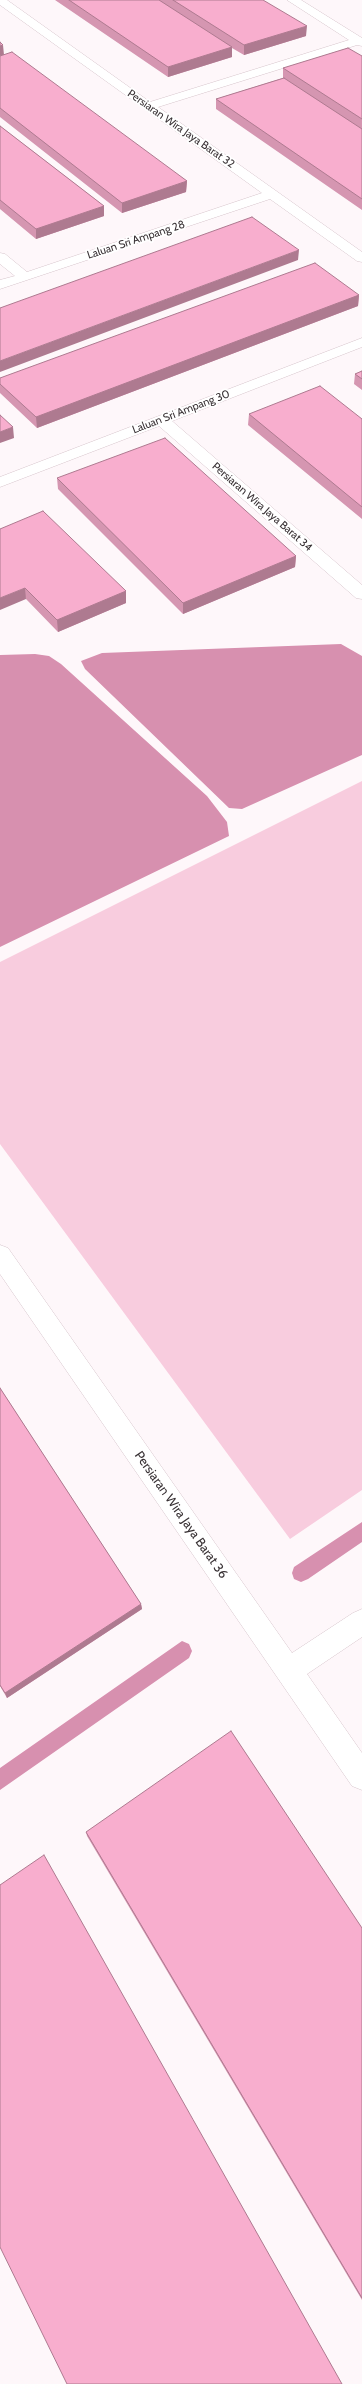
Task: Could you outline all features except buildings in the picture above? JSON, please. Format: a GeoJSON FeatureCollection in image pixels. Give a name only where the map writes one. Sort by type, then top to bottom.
{"type":"FeatureCollection","features":[{"type":"Feature","properties":{"kind":"street","name":"Persiaran Wira Jaya Barat 32"},"geometry":{"type":"LineString","coordinates":[[0,0],[362,258]]}},
{"type":"Feature","properties":{"kind":"street"},"geometry":{"type":"LineString","coordinates":[[293,0],[360,42]]}},
{"type":"Feature","properties":{"kind":"street"},"geometry":{"type":"LineString","coordinates":[[149,106],[360,42]]}},
{"type":"Feature","properties":{"kind":"street","name":"Laluan Sri Ampang 28"},"geometry":{"type":"LineString","coordinates":[[0,285],[272,194]]}},
{"type":"Feature","properties":{"kind":"street"},"geometry":{"type":"LineString","coordinates":[[0,256],[24,277]]}},
{"type":"Feature","properties":{"kind":"street","name":"Laluan Sri Ampang 30"},"geometry":{"type":"LineString","coordinates":[[0,482],[362,342]]}},
{"type":"Feature","properties":{"kind":"street","name":"Persiaran Wira Jaya Barat 34"},"geometry":{"type":"LineString","coordinates":[[162,420],[362,594]]}},
{"type":"Feature","properties":{"kind":"street","name":"Persiaran Wira Jaya Barat 36"},"geometry":{"type":"LineString","coordinates":[[0,1255],[362,1776]]}},
{"type":"Feature","properties":{"kind":"street"},"geometry":{"type":"LineString","coordinates":[[289,1671],[362,1622]]}},
{"type":"Feature","properties":{"kind":"shaded area"},"geometry":{"type":"Polygon","coordinates":[[[341,644],[362,656],[362,755],[242,809],[229,808],[85,669],[81,661],[102,653],[341,644]]]}},
{"type":"Feature","properties":{"kind":"shaded area"},"geometry":{"type":"Polygon","coordinates":[[[35,654],[49,656],[61,664],[207,796],[227,822],[229,836],[0,947],[0,655],[35,654]]]}},
{"type":"Feature","properties":{"kind":"shaded area"},"geometry":{"type":"Polygon","coordinates":[[[362,781],[362,1490],[290,1539],[0,1144],[0,962],[362,781]]]}},
{"type":"Feature","properties":{"kind":"waterway"},"geometry":{"type":"LineString","coordinates":[[301,1573],[362,1531]]}},
{"type":"Feature","properties":{"kind":"waterway"},"geometry":{"type":"LineString","coordinates":[[0,1780],[182,1651]]}}]}
